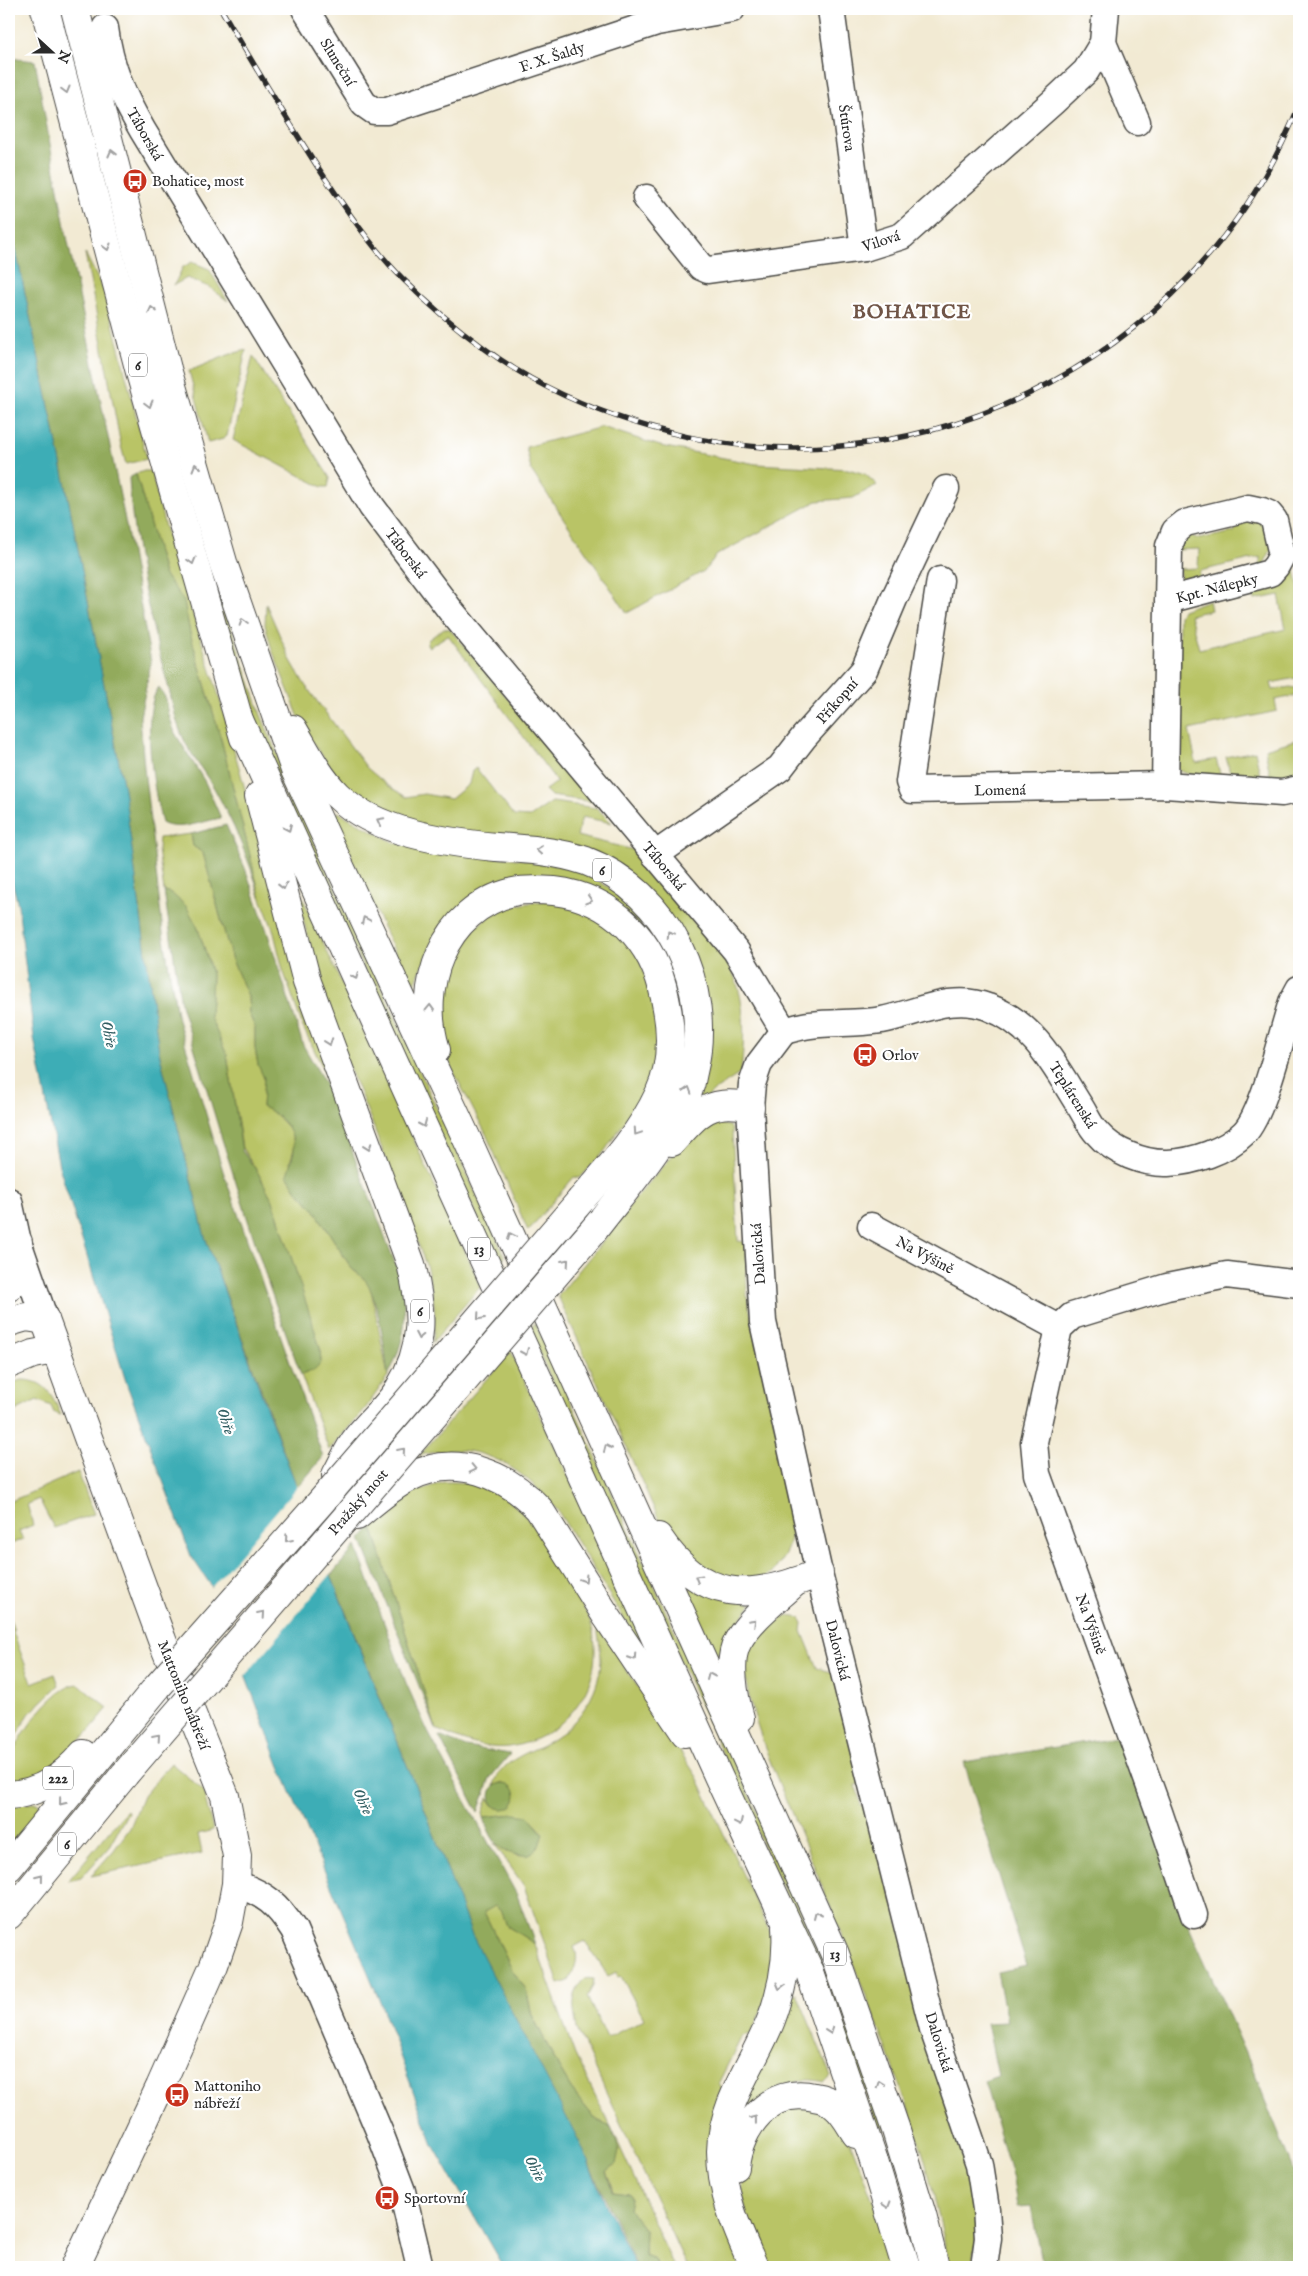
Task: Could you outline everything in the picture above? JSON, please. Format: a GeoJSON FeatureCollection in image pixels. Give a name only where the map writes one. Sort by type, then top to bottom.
{"type":"FeatureCollection","features":[{"type":"Feature","properties":{"kind":"main road","name":"6"},"geometry":{"type":"LineString","coordinates":[[45,9],[144,386],[239,720],[307,982],[411,1264],[419,1296],[421,1329],[413,1361],[399,1390],[355,1440],[320,1503]]}},
{"type":"Feature","properties":{"kind":"main road","name":"6"},"geometry":{"type":"LineString","coordinates":[[75,9],[167,368],[224,566],[258,668],[322,776],[338,795],[358,810],[388,825],[415,835],[466,844],[547,851],[586,862],[617,877],[646,900],[674,940],[691,974],[699,1020],[697,1056],[688,1093],[660,1144],[592,1231]]}},
{"type":"Feature","properties":{"kind":"main road","name":"13"},"geometry":{"type":"LineString","coordinates":[[258,668],[295,770],[467,1139],[835,1954],[896,2130],[922,2215],[935,2267]]}},
{"type":"Feature","properties":{"kind":"main road","name":"13"},"geometry":{"type":"LineString","coordinates":[[239,720],[719,1778],[809,1970],[873,2158],[905,2264]]}},
{"type":"Feature","properties":{"kind":"main road","name":"Pražský most"},"geometry":{"type":"LineString","coordinates":[[99,1746],[158,1686],[320,1503],[630,1143],[646,1119],[660,1092],[670,1056],[670,1021],[662,980],[646,946],[624,920],[597,902],[568,893],[539,890],[512,892],[484,904],[462,921],[443,947],[433,973],[429,1021],[467,1139]]}},
{"type":"Feature","properties":{"kind":"main road"},"geometry":{"type":"LineString","coordinates":[[592,1231],[700,1113],[716,1104],[734,1103],[750,1107]]}},
{"type":"Feature","properties":{"kind":"main road","name":"Pražský most"},"geometry":{"type":"LineString","coordinates":[[9,1915],[125,1774],[592,1231]]}},
{"type":"Feature","properties":{"kind":"main road"},"geometry":{"type":"LineString","coordinates":[[9,1287],[18,1242]]}},
{"type":"Feature","properties":{"kind":"main road"},"geometry":{"type":"LineString","coordinates":[[9,1322],[26,1317],[45,1320]]}},
{"type":"Feature","properties":{"kind":"main road","name":"Mattoniho nábřeží"},"geometry":{"type":"LineString","coordinates":[[45,1320],[54,1350],[162,1640],[225,1796],[237,1856],[236,1884],[229,1922],[214,1965],[160,2088],[75,2267]]}},
{"type":"Feature","properties":{"kind":"main road"},"geometry":{"type":"LineString","coordinates":[[9,1364],[33,1354],[54,1350]]}},
{"type":"Feature","properties":{"kind":"main road"},"geometry":{"type":"LineString","coordinates":[[325,1541],[396,1485],[412,1476],[434,1469],[462,1466],[485,1472],[521,1492],[539,1508],[606,1617],[665,1706],[719,1778]]}},
{"type":"Feature","properties":{"kind":"main road"},"geometry":{"type":"LineString","coordinates":[[622,1482],[678,1564],[696,1578],[720,1589],[748,1592],[807,1577]]}},
{"type":"Feature","properties":{"kind":"main road"},"geometry":{"type":"LineString","coordinates":[[758,1784],[734,1695],[732,1676],[737,1642],[749,1626],[807,1577]]}},
{"type":"Feature","properties":{"kind":"main road","name":"6"},"geometry":{"type":"LineString","coordinates":[[9,1867],[99,1746]]}},
{"type":"Feature","properties":{"kind":"main road","name":"222"},"geometry":{"type":"LineString","coordinates":[[9,1795],[24,1794],[45,1787],[99,1746]]}},
{"type":"Feature","properties":{"kind":"main road"},"geometry":{"type":"LineString","coordinates":[[754,2267],[729,2210],[723,2182],[721,2150],[728,2118],[738,2087],[771,2020],[784,1973],[787,1946],[786,1921]]}},
{"type":"Feature","properties":{"kind":"main road"},"geometry":{"type":"LineString","coordinates":[[739,2233],[734,2179],[737,2149],[745,2131],[760,2112],[775,2101],[794,2095],[824,2099],[836,2106],[873,2158]]}},
{"type":"Feature","properties":{"kind":"street","name":"Sluneční"},"geometry":{"type":"LineString","coordinates":[[306,9],[364,104],[374,111]]}},
{"type":"Feature","properties":{"kind":"street","name":"F. X. Šaldy"},"geometry":{"type":"LineString","coordinates":[[374,111],[387,111],[656,16],[732,9]]}},
{"type":"Feature","properties":{"kind":"street","name":"Štúrova"},"geometry":{"type":"LineString","coordinates":[[831,9],[864,248]]}},
{"type":"Feature","properties":{"kind":"street","name":"Vilová"},"geometry":{"type":"LineString","coordinates":[[646,198],[701,267],[708,270],[864,248],[902,236],[1054,102],[1086,71],[1103,43],[1106,9]]}},
{"type":"Feature","properties":{"kind":"street","name":"Táborská"},"geometry":{"type":"LineString","coordinates":[[105,28],[109,56],[124,98],[372,507],[440,597],[736,951],[784,1031]]}},
{"type":"Feature","properties":{"kind":"street","name":"Vilová"},"geometry":{"type":"LineString","coordinates":[[1103,43],[1137,122]]}},
{"type":"Feature","properties":{"kind":"street","name":"Příkopní"},"geometry":{"type":"LineString","coordinates":[[655,855],[780,768],[804,737],[864,670],[894,599],[946,489]]}},
{"type":"Feature","properties":{"kind":"street","name":"Kpt. Nálepky"},"geometry":{"type":"LineString","coordinates":[[1165,785],[1168,600],[1169,546],[1175,531],[1185,524],[1248,508],[1269,514],[1274,520],[1282,555],[1270,573],[1168,600]]}},
{"type":"Feature","properties":{"kind":"street","name":"Lomená"},"geometry":{"type":"LineString","coordinates":[[940,580],[909,782],[912,790],[1165,785],[1282,793],[1299,789]]}},
{"type":"Feature","properties":{"kind":"street","name":"Teplárenská"},"geometry":{"type":"LineString","coordinates":[[784,1031],[809,1025],[881,1020],[952,1002],[970,1002],[986,1006],[1016,1020],[1026,1028],[1048,1055],[1097,1134],[1116,1149],[1139,1159],[1159,1163],[1179,1163],[1198,1159],[1219,1150],[1244,1133],[1260,1107],[1292,1002],[1299,989]]}},
{"type":"Feature","properties":{"kind":"street","name":"Dalovická"},"geometry":{"type":"LineString","coordinates":[[784,1031],[759,1064],[752,1084],[750,1107],[763,1322],[807,1577],[933,2030],[978,2164],[987,2228],[984,2267]]}},
{"type":"Feature","properties":{"kind":"street","name":"Mattoniho nábřeží"},"geometry":{"type":"LineString","coordinates":[[9,1201],[18,1242],[45,1320]]}},
{"type":"Feature","properties":{"kind":"street","name":"Na Výšině"},"geometry":{"type":"LineString","coordinates":[[871,1226],[1058,1328],[1034,1442],[1037,1474],[1159,1812],[1194,1915]]}},
{"type":"Feature","properties":{"kind":"street"},"geometry":{"type":"LineString","coordinates":[[1058,1328],[1072,1316],[1167,1288],[1228,1275],[1299,1284]]}},
{"type":"Feature","properties":{"kind":"street"},"geometry":{"type":"LineString","coordinates":[[236,1884],[258,1892],[279,1908],[294,1930],[380,2133],[402,2191],[420,2267]]}},
{"type":"Feature","properties":{"kind":"green space"},"geometry":{"type":"Polygon","coordinates":[[[9,58],[35,61],[65,227],[124,515],[151,662],[140,717],[163,933],[178,1020],[223,1171],[323,1457],[297,1488],[205,1237],[159,1052],[124,789],[65,482],[9,217],[9,58]]]}},
{"type":"Feature","properties":{"kind":"green space"},"geometry":{"type":"Polygon","coordinates":[[[74,60],[224,607],[261,715],[313,838],[505,1257],[499,1264],[288,803],[247,702],[194,538],[82,109],[74,60]]]}},
{"type":"Feature","properties":{"kind":"green space"},"geometry":{"type":"Polygon","coordinates":[[[85,253],[105,293],[147,459],[126,464],[85,253]]]}},
{"type":"Feature","properties":{"kind":"green space"},"geometry":{"type":"Polygon","coordinates":[[[192,262],[209,269],[228,301],[209,287],[187,278],[174,285],[183,267],[192,262]]]}},
{"type":"Feature","properties":{"kind":"green space"},"geometry":{"type":"Polygon","coordinates":[[[246,350],[227,436],[208,443],[189,371],[228,355],[246,350]]]}},
{"type":"Feature","properties":{"kind":"green space"},"geometry":{"type":"Polygon","coordinates":[[[253,356],[330,478],[328,487],[322,487],[233,440],[253,356]]]}},
{"type":"Feature","properties":{"kind":"green space"},"geometry":{"type":"Polygon","coordinates":[[[602,427],[660,446],[756,464],[848,469],[865,474],[877,485],[853,498],[817,501],[717,555],[704,571],[627,613],[531,470],[526,447],[602,427]]]}},
{"type":"Feature","properties":{"kind":"green space"},"geometry":{"type":"Polygon","coordinates":[[[151,471],[165,527],[218,693],[256,828],[340,1103],[303,1027],[283,970],[273,929],[260,896],[222,743],[190,633],[183,600],[164,574],[136,474],[151,471]]]}},
{"type":"Feature","properties":{"kind":"green space"},"geometry":{"type":"Polygon","coordinates":[[[136,474],[164,574],[184,601],[190,633],[222,743],[260,896],[246,855],[228,814],[214,788],[188,748],[177,722],[149,611],[138,558],[129,478],[136,474]]]}},
{"type":"Feature","properties":{"kind":"green space"},"geometry":{"type":"Polygon","coordinates":[[[1244,515],[1258,518],[1275,542],[1260,572],[1260,557],[1200,571],[1197,587],[1180,588],[1180,569],[1198,568],[1199,549],[1176,550],[1189,535],[1199,539],[1234,532],[1244,515]]]}},
{"type":"Feature","properties":{"kind":"green space"},"geometry":{"type":"Polygon","coordinates":[[[1292,556],[1299,589],[1299,675],[1296,678],[1271,683],[1273,690],[1290,687],[1299,689],[1299,695],[1275,700],[1277,711],[1189,730],[1196,763],[1216,759],[1221,777],[1199,776],[1183,772],[1178,769],[1179,615],[1182,610],[1209,600],[1211,610],[1190,615],[1199,649],[1286,629],[1279,595],[1255,600],[1251,586],[1292,556]]]}},
{"type":"Feature","properties":{"kind":"green space"},"geometry":{"type":"Polygon","coordinates":[[[266,604],[290,659],[305,685],[367,768],[387,785],[406,797],[424,794],[451,799],[469,784],[472,771],[476,768],[514,816],[530,817],[552,802],[597,808],[612,823],[582,817],[577,836],[634,850],[727,961],[734,974],[743,1016],[741,1073],[715,1090],[696,1108],[709,1055],[647,889],[407,823],[349,793],[304,730],[272,650],[265,625],[266,604]]]}},
{"type":"Feature","properties":{"kind":"green space"},"geometry":{"type":"Polygon","coordinates":[[[444,628],[450,629],[594,802],[551,796],[545,790],[557,782],[448,635],[429,647],[427,644],[428,640],[444,628]]]}},
{"type":"Feature","properties":{"kind":"green space"},"geometry":{"type":"Polygon","coordinates":[[[159,687],[166,699],[175,733],[205,782],[221,818],[183,826],[162,823],[155,793],[149,732],[153,698],[159,687]]]}},
{"type":"Feature","properties":{"kind":"green space"},"geometry":{"type":"Polygon","coordinates":[[[1299,739],[1299,775],[1288,780],[1271,780],[1265,749],[1299,739]]]}},
{"type":"Feature","properties":{"kind":"green space"},"geometry":{"type":"Polygon","coordinates":[[[1255,751],[1261,779],[1231,777],[1226,757],[1255,751]]]}},
{"type":"Feature","properties":{"kind":"green space"},"geometry":{"type":"Polygon","coordinates":[[[338,812],[395,843],[442,852],[529,860],[580,870],[626,898],[650,924],[676,971],[684,999],[684,1052],[674,985],[560,879],[434,940],[415,983],[409,982],[333,820],[338,812]]]}},
{"type":"Feature","properties":{"kind":"green space"},"geometry":{"type":"Polygon","coordinates":[[[226,825],[245,868],[266,928],[303,1045],[326,1085],[398,1271],[404,1300],[404,1325],[399,1349],[388,1376],[379,1318],[369,1286],[364,1278],[352,1269],[314,1209],[296,1189],[287,1175],[294,1152],[291,1133],[278,1117],[262,1107],[264,1078],[258,1065],[255,1048],[255,1027],[249,1014],[248,996],[232,960],[203,853],[193,846],[191,834],[226,825]]]}},
{"type":"Feature","properties":{"kind":"green space"},"geometry":{"type":"Polygon","coordinates":[[[191,834],[193,846],[203,853],[232,960],[248,996],[249,1014],[255,1027],[255,1048],[258,1064],[264,1078],[262,1107],[272,1111],[290,1130],[295,1146],[290,1162],[295,1188],[314,1209],[352,1269],[370,1284],[388,1376],[365,1409],[329,1450],[301,1375],[314,1370],[321,1363],[320,1348],[273,1201],[242,1148],[227,1055],[210,1018],[212,975],[207,956],[197,926],[171,893],[164,891],[158,850],[159,838],[191,834]]]}},
{"type":"Feature","properties":{"kind":"green space"},"geometry":{"type":"Polygon","coordinates":[[[295,887],[298,888],[481,1286],[432,1343],[435,1323],[434,1304],[426,1265],[371,1120],[328,1017],[295,887]]]}},
{"type":"Feature","properties":{"kind":"green space"},"geometry":{"type":"Polygon","coordinates":[[[164,891],[171,893],[186,906],[197,926],[212,975],[210,1017],[227,1055],[242,1151],[257,1171],[273,1201],[320,1348],[321,1363],[314,1370],[301,1375],[269,1286],[181,1004],[164,891]]]}},
{"type":"Feature","properties":{"kind":"green space"},"geometry":{"type":"Polygon","coordinates":[[[550,900],[600,915],[638,953],[658,1018],[656,1061],[642,1096],[604,1152],[580,1178],[574,1177],[528,1231],[486,1134],[452,1069],[442,1039],[444,980],[461,943],[473,929],[492,915],[510,906],[550,900]]]}},
{"type":"Feature","properties":{"kind":"green space"},"geometry":{"type":"Polygon","coordinates":[[[703,1120],[730,1126],[732,1130],[738,1241],[746,1242],[747,1296],[789,1491],[793,1528],[785,1555],[774,1571],[763,1579],[749,1582],[696,1568],[661,1524],[558,1296],[612,1230],[612,1226],[703,1120]]]}},
{"type":"Feature","properties":{"kind":"green space"},"geometry":{"type":"Polygon","coordinates":[[[535,1323],[761,1821],[831,1981],[885,2130],[876,2122],[837,2018],[788,1902],[529,1330],[535,1323]]]}},
{"type":"Feature","properties":{"kind":"green space"},"geometry":{"type":"Polygon","coordinates":[[[511,1351],[662,1681],[558,1511],[529,1481],[514,1469],[479,1453],[461,1450],[440,1451],[419,1456],[511,1351]]]}},
{"type":"Feature","properties":{"kind":"green space"},"geometry":{"type":"Polygon","coordinates":[[[21,1380],[37,1383],[47,1390],[61,1415],[54,1413],[51,1406],[37,1400],[9,1414],[9,1384],[21,1380]]]}},
{"type":"Feature","properties":{"kind":"green space"},"geometry":{"type":"Polygon","coordinates":[[[78,1472],[94,1514],[54,1528],[39,1499],[27,1504],[33,1525],[19,1531],[23,1539],[9,1545],[9,1502],[78,1472]]]}},
{"type":"Feature","properties":{"kind":"green space"},"geometry":{"type":"Polygon","coordinates":[[[444,1482],[458,1482],[482,1487],[493,1491],[513,1504],[531,1523],[581,1604],[592,1626],[595,1652],[593,1672],[586,1690],[576,1707],[562,1722],[547,1733],[529,1742],[509,1747],[490,1747],[462,1740],[436,1729],[372,1527],[412,1493],[444,1482]]]}},
{"type":"Feature","properties":{"kind":"green space"},"geometry":{"type":"Polygon","coordinates":[[[372,1527],[436,1729],[361,1539],[372,1527]]]}},
{"type":"Feature","properties":{"kind":"green space"},"geometry":{"type":"Polygon","coordinates":[[[356,1546],[406,1683],[428,1732],[517,1895],[535,1944],[507,1926],[502,1912],[495,1906],[484,1912],[514,1974],[526,1989],[532,2015],[559,2068],[574,2093],[597,2121],[611,2127],[619,2150],[616,2164],[606,2171],[612,2191],[629,2193],[631,2198],[629,2209],[645,2230],[644,2255],[655,2259],[658,2267],[637,2267],[582,2149],[471,1933],[423,1805],[331,1575],[356,1546]]]}},
{"type":"Feature","properties":{"kind":"green space"},"geometry":{"type":"Polygon","coordinates":[[[686,1586],[752,1603],[716,1656],[684,1588],[686,1586]]]}},
{"type":"Feature","properties":{"kind":"green space"},"geometry":{"type":"Polygon","coordinates":[[[9,1616],[32,1683],[55,1674],[59,1685],[29,1714],[9,1750],[9,1616]]]}},
{"type":"Feature","properties":{"kind":"green space"},"geometry":{"type":"Polygon","coordinates":[[[788,1616],[800,1618],[803,1623],[802,1631],[817,1668],[835,1673],[862,1784],[856,1785],[861,1806],[867,1806],[972,2190],[978,2222],[973,2267],[950,2267],[924,2157],[901,2087],[875,2018],[771,1764],[751,1705],[745,1673],[747,1653],[756,1635],[762,1628],[778,1618],[788,1616]]]}},
{"type":"Feature","properties":{"kind":"green space"},"geometry":{"type":"Polygon","coordinates":[[[597,1625],[697,1777],[771,1934],[774,1962],[767,1997],[751,2034],[742,2036],[719,2082],[724,2095],[740,2267],[687,2267],[577,2029],[574,2002],[577,1989],[585,1978],[594,1979],[593,1986],[587,1997],[607,2038],[644,2019],[621,1976],[618,1977],[616,1972],[608,1976],[585,1941],[574,1947],[576,1960],[569,1981],[559,1984],[524,1886],[494,1843],[507,1852],[520,1856],[543,1834],[537,1826],[524,1817],[510,1815],[484,1817],[483,1812],[488,1798],[494,1806],[503,1782],[494,1786],[501,1771],[521,1755],[545,1744],[566,1729],[576,1720],[591,1698],[600,1673],[601,1651],[597,1625]]]}},
{"type":"Feature","properties":{"kind":"green space"},"geometry":{"type":"Polygon","coordinates":[[[79,1684],[108,1708],[78,1743],[53,1766],[40,1774],[26,1778],[12,1778],[9,1767],[26,1730],[47,1704],[58,1694],[69,1687],[79,1684]]]}},
{"type":"Feature","properties":{"kind":"green space"},"geometry":{"type":"Polygon","coordinates":[[[439,1736],[466,1747],[510,1754],[490,1778],[478,1812],[439,1736]]]}},
{"type":"Feature","properties":{"kind":"green space"},"geometry":{"type":"Polygon","coordinates":[[[1123,1736],[1185,1918],[1250,2062],[1299,2185],[1299,2267],[1044,2267],[1040,2256],[1031,2206],[1017,2207],[1013,2179],[984,2081],[998,2076],[987,2023],[1007,2022],[997,1972],[1027,1966],[964,1762],[1123,1736]]]}},
{"type":"Feature","properties":{"kind":"green space"},"geometry":{"type":"Polygon","coordinates":[[[171,1763],[203,1790],[213,1830],[198,1834],[202,1853],[91,1876],[130,1828],[143,1796],[171,1763]]]}},
{"type":"Feature","properties":{"kind":"green space"},"geometry":{"type":"Polygon","coordinates":[[[503,1783],[512,1787],[516,1796],[512,1805],[503,1809],[494,1805],[490,1796],[494,1787],[503,1783]]]}},
{"type":"Feature","properties":{"kind":"green space"},"geometry":{"type":"Polygon","coordinates":[[[37,1803],[39,1805],[37,1813],[9,1847],[9,1804],[37,1803]]]}},
{"type":"Feature","properties":{"kind":"green space"},"geometry":{"type":"Polygon","coordinates":[[[127,1810],[128,1812],[108,1848],[81,1878],[68,1881],[127,1810]]]}},
{"type":"Feature","properties":{"kind":"green space"},"geometry":{"type":"Polygon","coordinates":[[[515,1814],[528,1816],[543,1834],[539,1846],[530,1855],[512,1853],[499,1846],[490,1834],[484,1817],[515,1814]]]}},
{"type":"Feature","properties":{"kind":"green space"},"geometry":{"type":"Polygon","coordinates":[[[495,1905],[502,1912],[507,1926],[535,1944],[575,2055],[611,2127],[674,2267],[658,2267],[655,2259],[644,2255],[645,2230],[629,2209],[631,2198],[629,2193],[613,2191],[606,2170],[597,2121],[574,2093],[559,2068],[532,2015],[526,1989],[514,1974],[484,1912],[495,1905]]]}},
{"type":"Feature","properties":{"kind":"green space"},"geometry":{"type":"Polygon","coordinates":[[[797,1993],[831,2076],[825,2082],[811,2080],[787,2083],[768,2094],[740,2119],[736,2114],[794,1994],[797,1993]]]}},
{"type":"Feature","properties":{"kind":"green space"},"geometry":{"type":"Polygon","coordinates":[[[784,2107],[825,2108],[850,2141],[878,2214],[891,2267],[766,2267],[746,2212],[743,2198],[743,2169],[751,2147],[770,2120],[784,2107]]]}},
{"type":"Feature","properties":{"kind":"water","name":"Ohře"},"geometry":{"type":"Polygon","coordinates":[[[9,218],[65,482],[124,789],[159,1052],[205,1237],[265,1404],[346,1614],[423,1805],[471,1933],[581,2145],[606,2205],[636,2267],[503,2267],[433,2145],[378,1996],[279,1764],[212,1587],[191,1556],[127,1385],[59,1166],[34,1038],[18,905],[9,869],[9,218]]]}},
{"type":"Feature","properties":{"kind":"pier"},"geometry":{"type":"Polygon","coordinates":[[[299,1485],[332,1573],[244,1677],[210,1589],[299,1485]]]}},
{"type":"Feature","properties":{"kind":"railway"},"geometry":{"type":"LineString","coordinates":[[221,9],[305,147],[357,225],[391,266],[442,315],[473,340],[519,372],[576,401],[636,423],[737,445],[838,446],[936,429],[1029,394],[1114,343],[1189,277],[1251,198],[1299,106]]}},
{"type":"Feature","properties":{"kind":"place","name":"Bohatice, most"},"geometry":{"type":"Point","coordinates":[135,181]}},
{"type":"Feature","properties":{"kind":"place","name":"Orlov"},"geometry":{"type":"Point","coordinates":[865,1055]}},
{"type":"Feature","properties":{"kind":"place","name":"Mattoniho nábřeží"},"geometry":{"type":"Point","coordinates":[177,2095]}},
{"type":"Feature","properties":{"kind":"place","name":"Sportovní"},"geometry":{"type":"Point","coordinates":[387,2198]}},
{"type":"Feature","properties":{"kind":"district","name":"BOHATICE"},"geometry":{"type":"Point","coordinates":[912,311]}}]}
